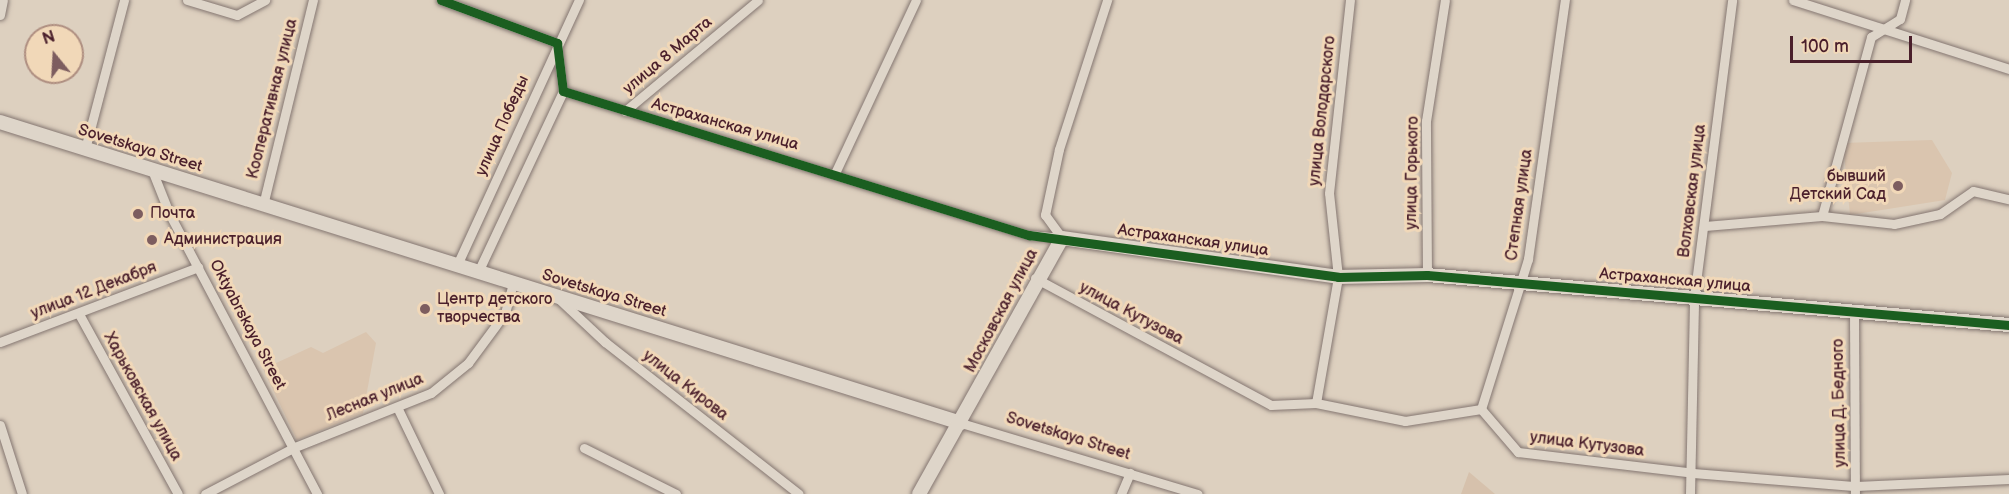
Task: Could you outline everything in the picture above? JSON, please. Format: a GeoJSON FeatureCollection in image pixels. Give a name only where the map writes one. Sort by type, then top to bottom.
{"type":"FeatureCollection","features":[{"type":"Feature","properties":{"kind":"street"},"geometry":{"type":"LineString","coordinates":[[0,15],[3,0]]}},
{"type":"Feature","properties":{"kind":"street"},"geometry":{"type":"LineString","coordinates":[[85,149],[124,0]]}},
{"type":"Feature","properties":{"kind":"street"},"geometry":{"type":"LineString","coordinates":[[187,0],[237,15],[265,0]]}},
{"type":"Feature","properties":{"kind":"street","name":"Кооперативная улица"},"geometry":{"type":"LineString","coordinates":[[263,205],[313,0]]}},
{"type":"Feature","properties":{"kind":"street"},"geometry":{"type":"LineString","coordinates":[[441,0],[557,43],[563,91],[478,272]]}},
{"type":"Feature","properties":{"kind":"street","name":"улица Победы"},"geometry":{"type":"LineString","coordinates":[[457,266],[557,43],[579,0]]}},
{"type":"Feature","properties":{"kind":"street","name":"улица 8 Марта"},"geometry":{"type":"LineString","coordinates":[[625,111],[758,0]]}},
{"type":"Feature","properties":{"kind":"street"},"geometry":{"type":"LineString","coordinates":[[835,173],[916,0]]}},
{"type":"Feature","properties":{"kind":"street"},"geometry":{"type":"LineString","coordinates":[[1062,238],[1045,215],[1059,149],[1107,0]]}},
{"type":"Feature","properties":{"kind":"street","name":"улица Володарского"},"geometry":{"type":"LineString","coordinates":[[1316,403],[1338,277],[1329,193],[1350,0]]}},
{"type":"Feature","properties":{"kind":"street","name":"улица Горького"},"geometry":{"type":"LineString","coordinates":[[1427,275],[1426,121],[1445,0]]}},
{"type":"Feature","properties":{"kind":"street","name":"Степная улица"},"geometry":{"type":"LineString","coordinates":[[1481,409],[1523,283],[1565,0]]}},
{"type":"Feature","properties":{"kind":"street","name":"Волховская улица"},"geometry":{"type":"LineString","coordinates":[[1690,494],[1693,473],[1694,298],[1705,226],[1731,0]]}},
{"type":"Feature","properties":{"kind":"street"},"geometry":{"type":"LineString","coordinates":[[1793,0],[2009,69]]}},
{"type":"Feature","properties":{"kind":"street"},"geometry":{"type":"LineString","coordinates":[[1822,216],[1871,38],[1900,19],[1905,0]]}},
{"type":"Feature","properties":{"kind":"street","name":"Астраханская улица"},"geometry":{"type":"LineString","coordinates":[[563,91],[835,173],[1029,235],[1338,277],[1427,275],[2009,325]]}},
{"type":"Feature","properties":{"kind":"street","name":"Sovetskaya Street"},"geometry":{"type":"LineString","coordinates":[[0,122],[961,423],[1198,494]]}},
{"type":"Feature","properties":{"kind":"street","name":"Oktyabrskaya Street"},"geometry":{"type":"LineString","coordinates":[[152,170],[198,267],[295,447],[317,494]]}},
{"type":"Feature","properties":{"kind":"street"},"geometry":{"type":"LineString","coordinates":[[1705,226],[1822,216],[1894,224],[1940,214],[1973,191],[2009,200]]}},
{"type":"Feature","properties":{"kind":"street","name":"Московская улица"},"geometry":{"type":"LineString","coordinates":[[919,494],[961,423],[1035,278],[1062,238]]}},
{"type":"Feature","properties":{"kind":"street","name":"улица 12 Декабря"},"geometry":{"type":"LineString","coordinates":[[0,342],[198,267]]}},
{"type":"Feature","properties":{"kind":"street","name":"улица Кутузова"},"geometry":{"type":"LineString","coordinates":[[1035,278],[1271,405],[1316,403],[1406,421],[1481,409],[1518,452],[1855,490],[1971,489],[2009,479]]}},
{"type":"Feature","properties":{"kind":"street","name":"Лесная улица"},"geometry":{"type":"LineString","coordinates":[[206,494],[295,447],[431,393],[468,363],[505,313],[513,283]]}},
{"type":"Feature","properties":{"kind":"street","name":"улица Кирова"},"geometry":{"type":"LineString","coordinates":[[558,297],[604,342],[799,494]]}},
{"type":"Feature","properties":{"kind":"street","name":"улица Д. Бедного"},"geometry":{"type":"LineString","coordinates":[[1854,311],[1855,490]]}},
{"type":"Feature","properties":{"kind":"street","name":"Харьковская улица"},"geometry":{"type":"LineString","coordinates":[[79,314],[178,494]]}},
{"type":"Feature","properties":{"kind":"street"},"geometry":{"type":"LineString","coordinates":[[397,406],[439,494]]}},
{"type":"Feature","properties":{"kind":"street"},"geometry":{"type":"LineString","coordinates":[[0,425],[22,494]]}},
{"type":"Feature","properties":{"kind":"street"},"geometry":{"type":"LineString","coordinates":[[584,447],[676,494]]}},
{"type":"Feature","properties":{"kind":"street"},"geometry":{"type":"LineString","coordinates":[[1121,494],[1130,473]]}},
{"type":"Feature","properties":{"kind":"shaded area","name":"бывший Детский Сад"},"geometry":{"type":"Polygon","coordinates":[[[1932,140],[1952,173],[1945,200],[1850,215],[1843,143],[1932,140]]]}},
{"type":"Feature","properties":{"kind":"shaded area"},"geometry":{"type":"Polygon","coordinates":[[[366,332],[376,343],[363,413],[297,440],[263,369],[311,347],[323,353],[366,332]]]}},
{"type":"Feature","properties":{"kind":"shaded area"},"geometry":{"type":"Polygon","coordinates":[[[1469,472],[1495,494],[1461,494],[1469,472]]]}},
{"type":"Feature","properties":{"kind":"cycle path"},"geometry":{"type":"LineString","coordinates":[[441,0],[557,43],[563,91],[1029,235],[1338,277],[1427,275],[2009,325]]}},
{"type":"Feature","properties":{"kind":"place","name":"бывший Детский Сад"},"geometry":{"type":"Point","coordinates":[1898,186]}},
{"type":"Feature","properties":{"kind":"place","name":"Почта"},"geometry":{"type":"Point","coordinates":[138,214]}},
{"type":"Feature","properties":{"kind":"place","name":"Администрация"},"geometry":{"type":"Point","coordinates":[152,240]}},
{"type":"Feature","properties":{"kind":"place","name":"Центр детского творчества"},"geometry":{"type":"Point","coordinates":[425,309]}}]}
